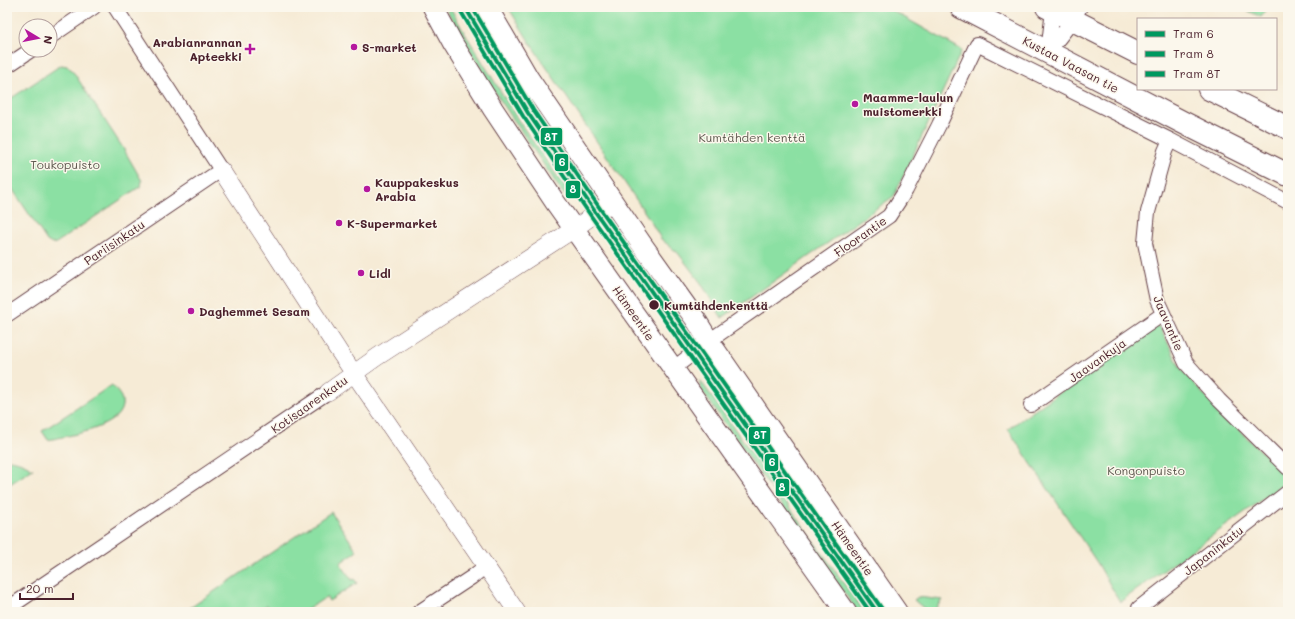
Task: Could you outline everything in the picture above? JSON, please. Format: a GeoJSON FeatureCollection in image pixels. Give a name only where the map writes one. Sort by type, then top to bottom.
{"type":"FeatureCollection","features":[{"type":"Feature","properties":{"kind":"main road","name":"Hämeentie"},"geometry":{"type":"LineString","coordinates":[[433,7],[453,44],[493,109],[574,229],[846,612]]}},
{"type":"Feature","properties":{"kind":"main road","name":"Hämeentie"},"geometry":{"type":"LineString","coordinates":[[487,7],[530,79],[897,612]]}},
{"type":"Feature","properties":{"kind":"main road","name":"Kustaa Vaasan tie"},"geometry":{"type":"LineString","coordinates":[[961,7],[1260,162],[1288,175]]}},
{"type":"Feature","properties":{"kind":"main road"},"geometry":{"type":"LineString","coordinates":[[1051,8],[1076,14],[1137,52]]}},
{"type":"Feature","properties":{"kind":"main road"},"geometry":{"type":"LineString","coordinates":[[1212,90],[1288,128]]}},
{"type":"Feature","properties":{"kind":"street"},"geometry":{"type":"LineString","coordinates":[[58,32],[94,7]]}},
{"type":"Feature","properties":{"kind":"street"},"geometry":{"type":"LineString","coordinates":[[115,7],[220,170],[354,373],[517,612]]}},
{"type":"Feature","properties":{"kind":"street"},"geometry":{"type":"LineString","coordinates":[[1048,52],[1051,8]]}},
{"type":"Feature","properties":{"kind":"street"},"geometry":{"type":"LineString","coordinates":[[1048,52],[1076,14]]}},
{"type":"Feature","properties":{"kind":"street","name":"Kustaa Vaasan tie"},"geometry":{"type":"LineString","coordinates":[[977,44],[1170,140],[1288,202]]}},
{"type":"Feature","properties":{"kind":"street","name":"Floorantie"},"geometry":{"type":"LineString","coordinates":[[674,368],[709,341],[889,216],[906,190],[939,125],[977,44]]}},
{"type":"Feature","properties":{"kind":"street"},"geometry":{"type":"LineString","coordinates":[[7,66],[19,58]]}},
{"type":"Feature","properties":{"kind":"street","name":"Jaavantie"},"geometry":{"type":"LineString","coordinates":[[1170,140],[1165,151],[1148,212],[1146,243],[1157,300],[1186,363],[1219,400],[1288,468]]}},
{"type":"Feature","properties":{"kind":"street","name":"Pariisinkatu"},"geometry":{"type":"LineString","coordinates":[[7,314],[220,170]]}},
{"type":"Feature","properties":{"kind":"street","name":"Kotisaarenkatu"},"geometry":{"type":"LineString","coordinates":[[7,609],[343,382],[376,357],[574,229],[613,201]]}},
{"type":"Feature","properties":{"kind":"street","name":"Jaavankuja"},"geometry":{"type":"LineString","coordinates":[[1031,405],[1163,314]]}},
{"type":"Feature","properties":{"kind":"street","name":"Japaninkatu"},"geometry":{"type":"LineString","coordinates":[[1141,610],[1288,492]]}},
{"type":"Feature","properties":{"kind":"street"},"geometry":{"type":"LineString","coordinates":[[419,612],[486,566]]}},
{"type":"Feature","properties":{"kind":"green space"},"geometry":{"type":"Polygon","coordinates":[[[445,7],[450,7],[520,123],[571,196],[565,195],[562,192],[489,83],[445,7]]]}},
{"type":"Feature","properties":{"kind":"green space"},"geometry":{"type":"Polygon","coordinates":[[[467,7],[475,7],[585,177],[585,185],[517,87],[467,7]]]}},
{"type":"Feature","properties":{"kind":"green space","name":"Kumtähden kenttä"},"geometry":{"type":"Polygon","coordinates":[[[508,7],[886,7],[962,50],[894,196],[722,318],[701,283],[678,253],[661,239],[648,217],[532,46],[508,7]]]}},
{"type":"Feature","properties":{"kind":"green space"},"geometry":{"type":"Polygon","coordinates":[[[1240,7],[1269,7],[1261,17],[1240,7]]]}},
{"type":"Feature","properties":{"kind":"green space","name":"Toukopuisto"},"geometry":{"type":"Polygon","coordinates":[[[61,65],[67,66],[72,70],[123,148],[142,181],[141,186],[56,243],[52,244],[47,241],[7,181],[7,101],[61,65]]]}},
{"type":"Feature","properties":{"kind":"green space","name":"Kongonpuisto"},"geometry":{"type":"Polygon","coordinates":[[[1155,325],[1160,327],[1181,369],[1213,405],[1288,477],[1288,481],[1120,602],[1098,564],[1008,429],[1155,325]]]}},
{"type":"Feature","properties":{"kind":"green space"},"geometry":{"type":"Polygon","coordinates":[[[711,369],[718,370],[890,612],[883,612],[711,369]]]}},
{"type":"Feature","properties":{"kind":"green space"},"geometry":{"type":"Polygon","coordinates":[[[700,380],[864,612],[858,612],[702,391],[700,380]]]}},
{"type":"Feature","properties":{"kind":"green space"},"geometry":{"type":"Polygon","coordinates":[[[112,385],[122,400],[121,410],[115,418],[94,429],[48,440],[42,431],[112,385]]]}},
{"type":"Feature","properties":{"kind":"green space"},"geometry":{"type":"Polygon","coordinates":[[[7,460],[27,465],[33,469],[7,486],[7,460]]]}},
{"type":"Feature","properties":{"kind":"green space"},"geometry":{"type":"Polygon","coordinates":[[[331,512],[357,551],[340,563],[352,580],[354,579],[357,583],[329,601],[326,597],[304,612],[272,612],[267,605],[257,612],[184,612],[331,512]]]}},
{"type":"Feature","properties":{"kind":"green space"},"geometry":{"type":"Polygon","coordinates":[[[918,597],[942,600],[933,612],[928,612],[914,600],[918,597]]]}},
{"type":"Feature","properties":{"kind":"tram line","name":"6"},"geometry":{"type":"LineString","coordinates":[[465,7],[528,113],[596,213],[877,612]]}},
{"type":"Feature","properties":{"kind":"tram line","name":"8T"},"geometry":{"type":"LineString","coordinates":[[472,7],[533,110],[601,210],[882,609]]}},
{"type":"Feature","properties":{"kind":"tram line","name":"8"},"geometry":{"type":"LineString","coordinates":[[460,10],[523,116],[591,216],[870,612]]}},
{"type":"Feature","properties":{"kind":"place","name":"S-market"},"geometry":{"type":"Point","coordinates":[354,47]}},
{"type":"Feature","properties":{"kind":"place","name":"Arabianrannan Apteekki"},"geometry":{"type":"Point","coordinates":[250,49]}},
{"type":"Feature","properties":{"kind":"place","name":"Maamme-laulun muistomerkki"},"geometry":{"type":"Point","coordinates":[855,104]}},
{"type":"Feature","properties":{"kind":"place","name":"Kauppakeskus Arabia"},"geometry":{"type":"Point","coordinates":[367,189]}},
{"type":"Feature","properties":{"kind":"place","name":"K-Supermarket"},"geometry":{"type":"Point","coordinates":[339,223]}},
{"type":"Feature","properties":{"kind":"place","name":"Lidl"},"geometry":{"type":"Point","coordinates":[361,273]}},
{"type":"Feature","properties":{"kind":"place","name":"Kumtähdenkenttä"},"geometry":{"type":"Point","coordinates":[654,305]}},
{"type":"Feature","properties":{"kind":"place","name":"Daghemmet Sesam"},"geometry":{"type":"Point","coordinates":[191,311]}}]}
